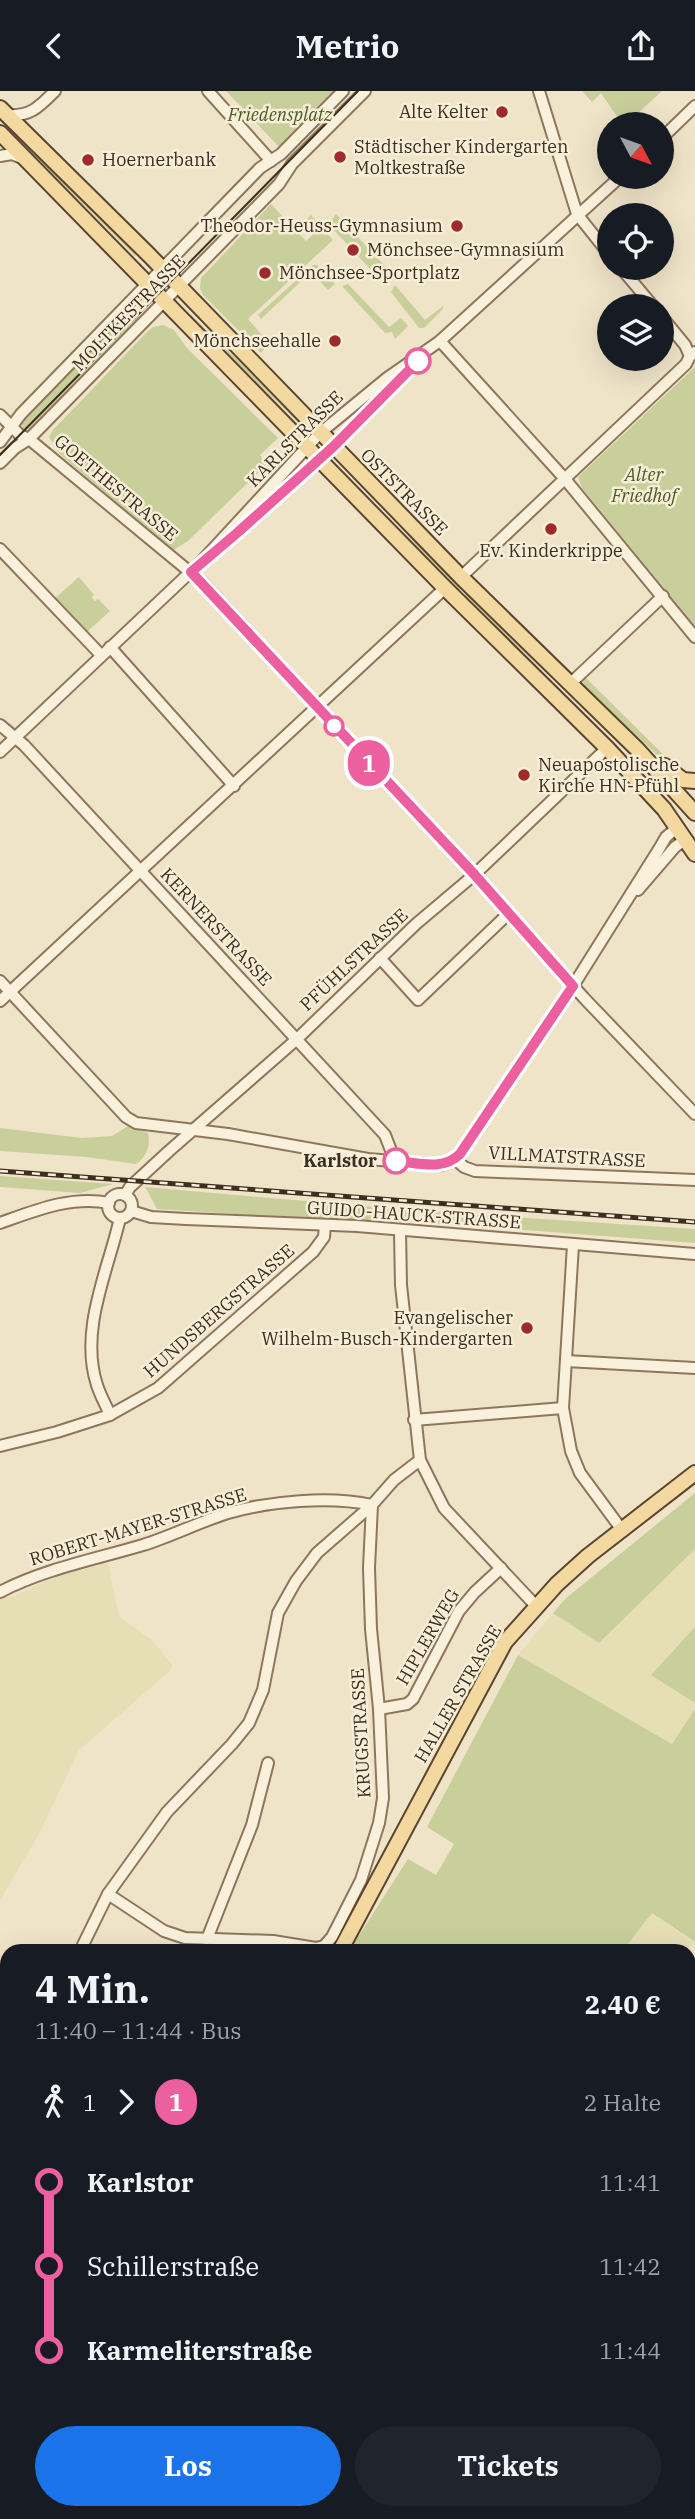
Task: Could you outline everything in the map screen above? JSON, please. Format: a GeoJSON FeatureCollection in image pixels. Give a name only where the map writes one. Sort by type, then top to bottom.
{"type":"FeatureCollection","features":[{"type":"Feature","properties":{"kind":"main road","name":"OSTSTRASSE"},"geometry":{"type":"LineString","coordinates":[[3,112],[162,268],[461,577],[638,749],[694,811]]}},
{"type":"Feature","properties":{"kind":"main road","name":"OSTSTRASSE"},"geometry":{"type":"LineString","coordinates":[[0,133],[445,588],[607,748],[686,832],[695,854]]}},
{"type":"Feature","properties":{"kind":"main road"},"geometry":{"type":"LineString","coordinates":[[638,749],[657,758],[683,780],[695,781]]}},
{"type":"Feature","properties":{"kind":"main road"},"geometry":{"type":"LineString","coordinates":[[686,832],[694,811]]}},
{"type":"Feature","properties":{"kind":"main road","name":"HALLER STRASSE"},"geometry":{"type":"LineString","coordinates":[[344,1944],[505,1642],[556,1584],[622,1529],[691,1478]]}},
{"type":"Feature","properties":{"kind":"street"},"geometry":{"type":"LineString","coordinates":[[3,112],[18,116],[35,112],[55,91]]}},
{"type":"Feature","properties":{"kind":"street"},"geometry":{"type":"LineString","coordinates":[[208,91],[271,160]]}},
{"type":"Feature","properties":{"kind":"street","name":"MOLTKESTRASSE"},"geometry":{"type":"LineString","coordinates":[[0,442],[21,414],[162,268],[260,169],[281,154],[343,91]]}},
{"type":"Feature","properties":{"kind":"street","name":"MOLTKESTRASSE"},"geometry":{"type":"LineString","coordinates":[[0,463],[29,439],[165,301],[278,184],[292,164],[365,91]]}},
{"type":"Feature","properties":{"kind":"street"},"geometry":{"type":"LineString","coordinates":[[539,91],[577,214],[597,239]]}},
{"type":"Feature","properties":{"kind":"street"},"geometry":{"type":"LineString","coordinates":[[674,126],[695,106]]}},
{"type":"Feature","properties":{"kind":"street"},"geometry":{"type":"LineString","coordinates":[[0,156],[12,155],[25,159]]}},
{"type":"Feature","properties":{"kind":"street","name":"KARLSTRASSE"},"geometry":{"type":"LineString","coordinates":[[0,751],[191,572],[320,433],[387,378],[440,341],[606,189]]}},
{"type":"Feature","properties":{"kind":"street"},"geometry":{"type":"LineString","coordinates":[[631,280],[643,294]]}},
{"type":"Feature","properties":{"kind":"street"},"geometry":{"type":"LineString","coordinates":[[461,577],[686,365],[692,354],[674,332]]}},
{"type":"Feature","properties":{"kind":"street"},"geometry":{"type":"LineString","coordinates":[[440,341],[565,478],[695,637]]}},
{"type":"Feature","properties":{"kind":"street","name":"KARLSTRASSE"},"geometry":{"type":"LineString","coordinates":[[201,562],[333,447],[424,354]]}},
{"type":"Feature","properties":{"kind":"street","name":"GOETHESTRASSE"},"geometry":{"type":"LineString","coordinates":[[0,415],[20,435],[29,439],[191,572],[474,874],[573,986],[695,1114]]}},
{"type":"Feature","properties":{"kind":"street"},"geometry":{"type":"LineString","coordinates":[[0,549],[106,651],[234,786]]}},
{"type":"Feature","properties":{"kind":"street"},"geometry":{"type":"LineString","coordinates":[[0,1001],[445,588]]}},
{"type":"Feature","properties":{"kind":"street"},"geometry":{"type":"LineString","coordinates":[[571,683],[663,596]]}},
{"type":"Feature","properties":{"kind":"street","name":"KERNERSTRASSE"},"geometry":{"type":"LineString","coordinates":[[0,725],[16,737],[386,1135],[395,1161]]}},
{"type":"Feature","properties":{"kind":"street","name":"PFÜHLSTRASSE"},"geometry":{"type":"LineString","coordinates":[[124,1195],[194,1129],[297,1039],[380,958],[474,874],[607,748]]}},
{"type":"Feature","properties":{"kind":"street"},"geometry":{"type":"LineString","coordinates":[[455,1159],[619,914],[686,832]]}},
{"type":"Feature","properties":{"kind":"street"},"geometry":{"type":"LineString","coordinates":[[380,958],[418,1000],[509,913]]}},
{"type":"Feature","properties":{"kind":"street","name":"VILLMATSTRASSE"},"geometry":{"type":"LineString","coordinates":[[0,981],[129,1120],[142,1125],[194,1129],[368,1159],[441,1165],[455,1159],[464,1167],[475,1171],[695,1181]]}},
{"type":"Feature","properties":{"kind":"street"},"geometry":{"type":"LineString","coordinates":[[124,1195],[132,1204],[131,1211],[120,1218],[111,1213],[109,1203],[113,1197],[124,1195]]}},
{"type":"Feature","properties":{"kind":"street"},"geometry":{"type":"LineString","coordinates":[[0,1223],[34,1211],[85,1200],[109,1203]]}},
{"type":"Feature","properties":{"kind":"street","name":"GUIDO-HAUCK-STRASSE"},"geometry":{"type":"LineString","coordinates":[[131,1211],[151,1217],[400,1231],[695,1254]]}},
{"type":"Feature","properties":{"kind":"street"},"geometry":{"type":"LineString","coordinates":[[110,1415],[96,1384],[92,1333],[97,1302],[120,1218]]}},
{"type":"Feature","properties":{"kind":"street","name":"HUNDSBERGSTRASSE"},"geometry":{"type":"LineString","coordinates":[[0,1446],[110,1415],[158,1388],[313,1252],[324,1237],[325,1226]]}},
{"type":"Feature","properties":{"kind":"street"},"geometry":{"type":"LineString","coordinates":[[400,1231],[401,1285],[420,1460],[444,1508],[536,1606]]}},
{"type":"Feature","properties":{"kind":"street"},"geometry":{"type":"LineString","coordinates":[[573,1245],[563,1408],[571,1451],[580,1473],[622,1529]]}},
{"type":"Feature","properties":{"kind":"street"},"geometry":{"type":"LineString","coordinates":[[566,1361],[695,1368]]}},
{"type":"Feature","properties":{"kind":"street"},"geometry":{"type":"LineString","coordinates":[[414,1420],[563,1408]]}},
{"type":"Feature","properties":{"kind":"street"},"geometry":{"type":"LineString","coordinates":[[83,1944],[108,1894],[167,1812],[249,1724],[263,1690],[278,1613],[296,1581],[317,1553],[372,1504],[394,1480],[420,1460]]}},
{"type":"Feature","properties":{"kind":"street","name":"ROBERT-MAYER-STRASSE"},"geometry":{"type":"LineString","coordinates":[[0,1592],[30,1579],[156,1541],[229,1513],[279,1504],[347,1499],[372,1504]]}},
{"type":"Feature","properties":{"kind":"street","name":"KRUGSTRASSE"},"geometry":{"type":"LineString","coordinates":[[326,1944],[332,1937],[361,1879],[379,1823],[383,1798],[379,1709],[371,1629],[369,1568],[372,1504]]}},
{"type":"Feature","properties":{"kind":"street","name":"HIPLERWEG"},"geometry":{"type":"LineString","coordinates":[[379,1709],[407,1704],[413,1699],[459,1611],[501,1568]]}},
{"type":"Feature","properties":{"kind":"street"},"geometry":{"type":"LineString","coordinates":[[207,1939],[252,1825],[268,1763]]}},
{"type":"Feature","properties":{"kind":"street"},"geometry":{"type":"LineString","coordinates":[[108,1894],[164,1931],[185,1938],[228,1939],[227,1944]]}},
{"type":"Feature","properties":{"kind":"street","name":"KRUGSTRASSE"},"geometry":{"type":"LineString","coordinates":[[228,1939],[291,1944]]}},
{"type":"Feature","properties":{"kind":"shaded area"},"geometry":{"type":"Polygon","coordinates":[[[695,1549],[695,1627],[651,1675],[695,1703],[695,1710],[672,1744],[518,1655],[553,1613],[599,1643],[695,1549]]]}},
{"type":"Feature","properties":{"kind":"shaded area"},"geometry":{"type":"Polygon","coordinates":[[[108,1563],[119,1617],[152,1640],[172,1665],[171,1670],[79,1750],[39,1834],[0,1900],[0,1599],[17,1595],[56,1576],[108,1563]]]}},
{"type":"Feature","properties":{"kind":"shaded area"},"geometry":{"type":"Polygon","coordinates":[[[652,1913],[694,1943],[693,1944],[627,1944],[652,1913]]]}},
{"type":"Feature","properties":{"kind":"green space","name":"Friedensplatz"},"geometry":{"type":"Polygon","coordinates":[[[226,91],[335,91],[279,147],[226,91]]]}},
{"type":"Feature","properties":{"kind":"green space"},"geometry":{"type":"Polygon","coordinates":[[[582,91],[662,91],[639,112],[614,112],[601,93],[592,102],[582,91]]]}},
{"type":"Feature","properties":{"kind":"green space"},"geometry":{"type":"Polygon","coordinates":[[[18,135],[138,254],[135,256],[66,187],[13,140],[18,135]]]}},
{"type":"Feature","properties":{"kind":"green space"},"geometry":{"type":"Polygon","coordinates":[[[271,204],[306,241],[317,231],[307,219],[311,215],[333,240],[248,319],[270,344],[261,353],[203,295],[200,288],[201,278],[271,204]]]}},
{"type":"Feature","properties":{"kind":"green space"},"geometry":{"type":"Polygon","coordinates":[[[336,214],[385,266],[373,272],[333,229],[331,221],[336,214]]]}},
{"type":"Feature","properties":{"kind":"green space"},"geometry":{"type":"Polygon","coordinates":[[[313,265],[317,265],[335,284],[328,290],[311,272],[261,319],[258,315],[313,265]]]}},
{"type":"Feature","properties":{"kind":"green space"},"geometry":{"type":"Polygon","coordinates":[[[348,284],[389,327],[401,318],[408,326],[395,339],[392,332],[385,333],[342,286],[348,284]]]}},
{"type":"Feature","properties":{"kind":"green space"},"geometry":{"type":"Polygon","coordinates":[[[395,285],[425,320],[443,306],[443,309],[424,328],[419,328],[391,292],[395,285]]]}},
{"type":"Feature","properties":{"kind":"green space"},"geometry":{"type":"Polygon","coordinates":[[[130,307],[141,319],[31,430],[23,429],[21,419],[130,307]]]}},
{"type":"Feature","properties":{"kind":"green space"},"geometry":{"type":"Polygon","coordinates":[[[190,314],[300,419],[297,422],[187,316],[190,314]]]}},
{"type":"Feature","properties":{"kind":"green space"},"geometry":{"type":"Polygon","coordinates":[[[163,325],[174,330],[187,348],[278,438],[260,455],[266,465],[188,541],[172,551],[59,453],[49,437],[146,333],[153,327],[163,325]]]}},
{"type":"Feature","properties":{"kind":"green space","name":"Alter Friedhof"},"geometry":{"type":"Polygon","coordinates":[[[695,367],[695,626],[582,488],[578,477],[695,367]]]}},
{"type":"Feature","properties":{"kind":"green space"},"geometry":{"type":"Polygon","coordinates":[[[341,469],[387,517],[463,587],[457,592],[339,471],[341,469]]]}},
{"type":"Feature","properties":{"kind":"green space"},"geometry":{"type":"Polygon","coordinates":[[[79,577],[94,595],[91,597],[95,601],[98,599],[110,611],[87,632],[53,600],[79,577]]]}},
{"type":"Feature","properties":{"kind":"green space"},"geometry":{"type":"Polygon","coordinates":[[[468,592],[611,731],[671,796],[566,691],[463,597],[468,592]]]}},
{"type":"Feature","properties":{"kind":"green space"},"geometry":{"type":"Polygon","coordinates":[[[586,678],[675,766],[672,769],[585,687],[582,679],[586,678]]]}},
{"type":"Feature","properties":{"kind":"green space"},"geometry":{"type":"Polygon","coordinates":[[[128,1126],[148,1133],[147,1150],[136,1164],[86,1157],[0,1151],[0,1128],[82,1138],[112,1136],[128,1126]]]}},
{"type":"Feature","properties":{"kind":"green space"},"geometry":{"type":"Polygon","coordinates":[[[0,1176],[113,1184],[80,1193],[0,1187],[0,1176]]]}},
{"type":"Feature","properties":{"kind":"green space"},"geometry":{"type":"Polygon","coordinates":[[[145,1187],[409,1210],[409,1225],[157,1209],[145,1187]]]}},
{"type":"Feature","properties":{"kind":"green space"},"geometry":{"type":"Polygon","coordinates":[[[433,1212],[695,1229],[695,1243],[432,1223],[433,1212]]]}},
{"type":"Feature","properties":{"kind":"green space"},"geometry":{"type":"Polygon","coordinates":[[[695,1493],[695,1549],[599,1643],[553,1613],[565,1599],[695,1493]]]}},
{"type":"Feature","properties":{"kind":"green space"},"geometry":{"type":"Polygon","coordinates":[[[695,1627],[695,1703],[651,1675],[695,1627]]]}},
{"type":"Feature","properties":{"kind":"green space"},"geometry":{"type":"Polygon","coordinates":[[[518,1655],[672,1744],[695,1709],[695,1942],[652,1913],[628,1944],[353,1944],[408,1859],[436,1875],[454,1844],[427,1827],[518,1655]]]}},
{"type":"Feature","properties":{"kind":"tram line"},"geometry":{"type":"LineString","coordinates":[[0,455],[358,91]]}},
{"type":"Feature","properties":{"kind":"railway"},"geometry":{"type":"LineString","coordinates":[[0,1171],[695,1222]]}},
{"type":"Feature","properties":{"kind":"bus line","name":"1"},"geometry":{"type":"LineString","coordinates":[[396,1161],[441,1165],[455,1159],[573,986],[474,874],[191,572],[333,447],[418,361]]}},
{"type":"Feature","properties":{"kind":"place","name":"Alte Kelter"},"geometry":{"type":"Point","coordinates":[502,112]}},
{"type":"Feature","properties":{"kind":"place","name":"Städtischer Kindergarten Moltkestraße"},"geometry":{"type":"Point","coordinates":[340,157]}},
{"type":"Feature","properties":{"kind":"place","name":"Hoernerbank"},"geometry":{"type":"Point","coordinates":[88,160]}},
{"type":"Feature","properties":{"kind":"place","name":"Theodor-Heuss-Gymnasium"},"geometry":{"type":"Point","coordinates":[457,226]}},
{"type":"Feature","properties":{"kind":"place","name":"Mönchsee-Gymnasium"},"geometry":{"type":"Point","coordinates":[353,250]}},
{"type":"Feature","properties":{"kind":"place","name":"Mönchsee-Sportplatz"},"geometry":{"type":"Point","coordinates":[265,273]}},
{"type":"Feature","properties":{"kind":"place","name":"Mönchseehalle"},"geometry":{"type":"Point","coordinates":[335,341]}},
{"type":"Feature","properties":{"kind":"place","name":"Ev. Kinderkrippe"},"geometry":{"type":"Point","coordinates":[551,529]}},
{"type":"Feature","properties":{"kind":"place","name":"Neuapostolische Kirche HN-Pfühl"},"geometry":{"type":"Point","coordinates":[524,775]}},
{"type":"Feature","properties":{"kind":"place","name":"Karlstor"},"geometry":{"type":"Point","coordinates":[396,1161]}},
{"type":"Feature","properties":{"kind":"place","name":"Evangelischer Wilhelm-Busch-Kindergarten"},"geometry":{"type":"Point","coordinates":[527,1328]}}]}
